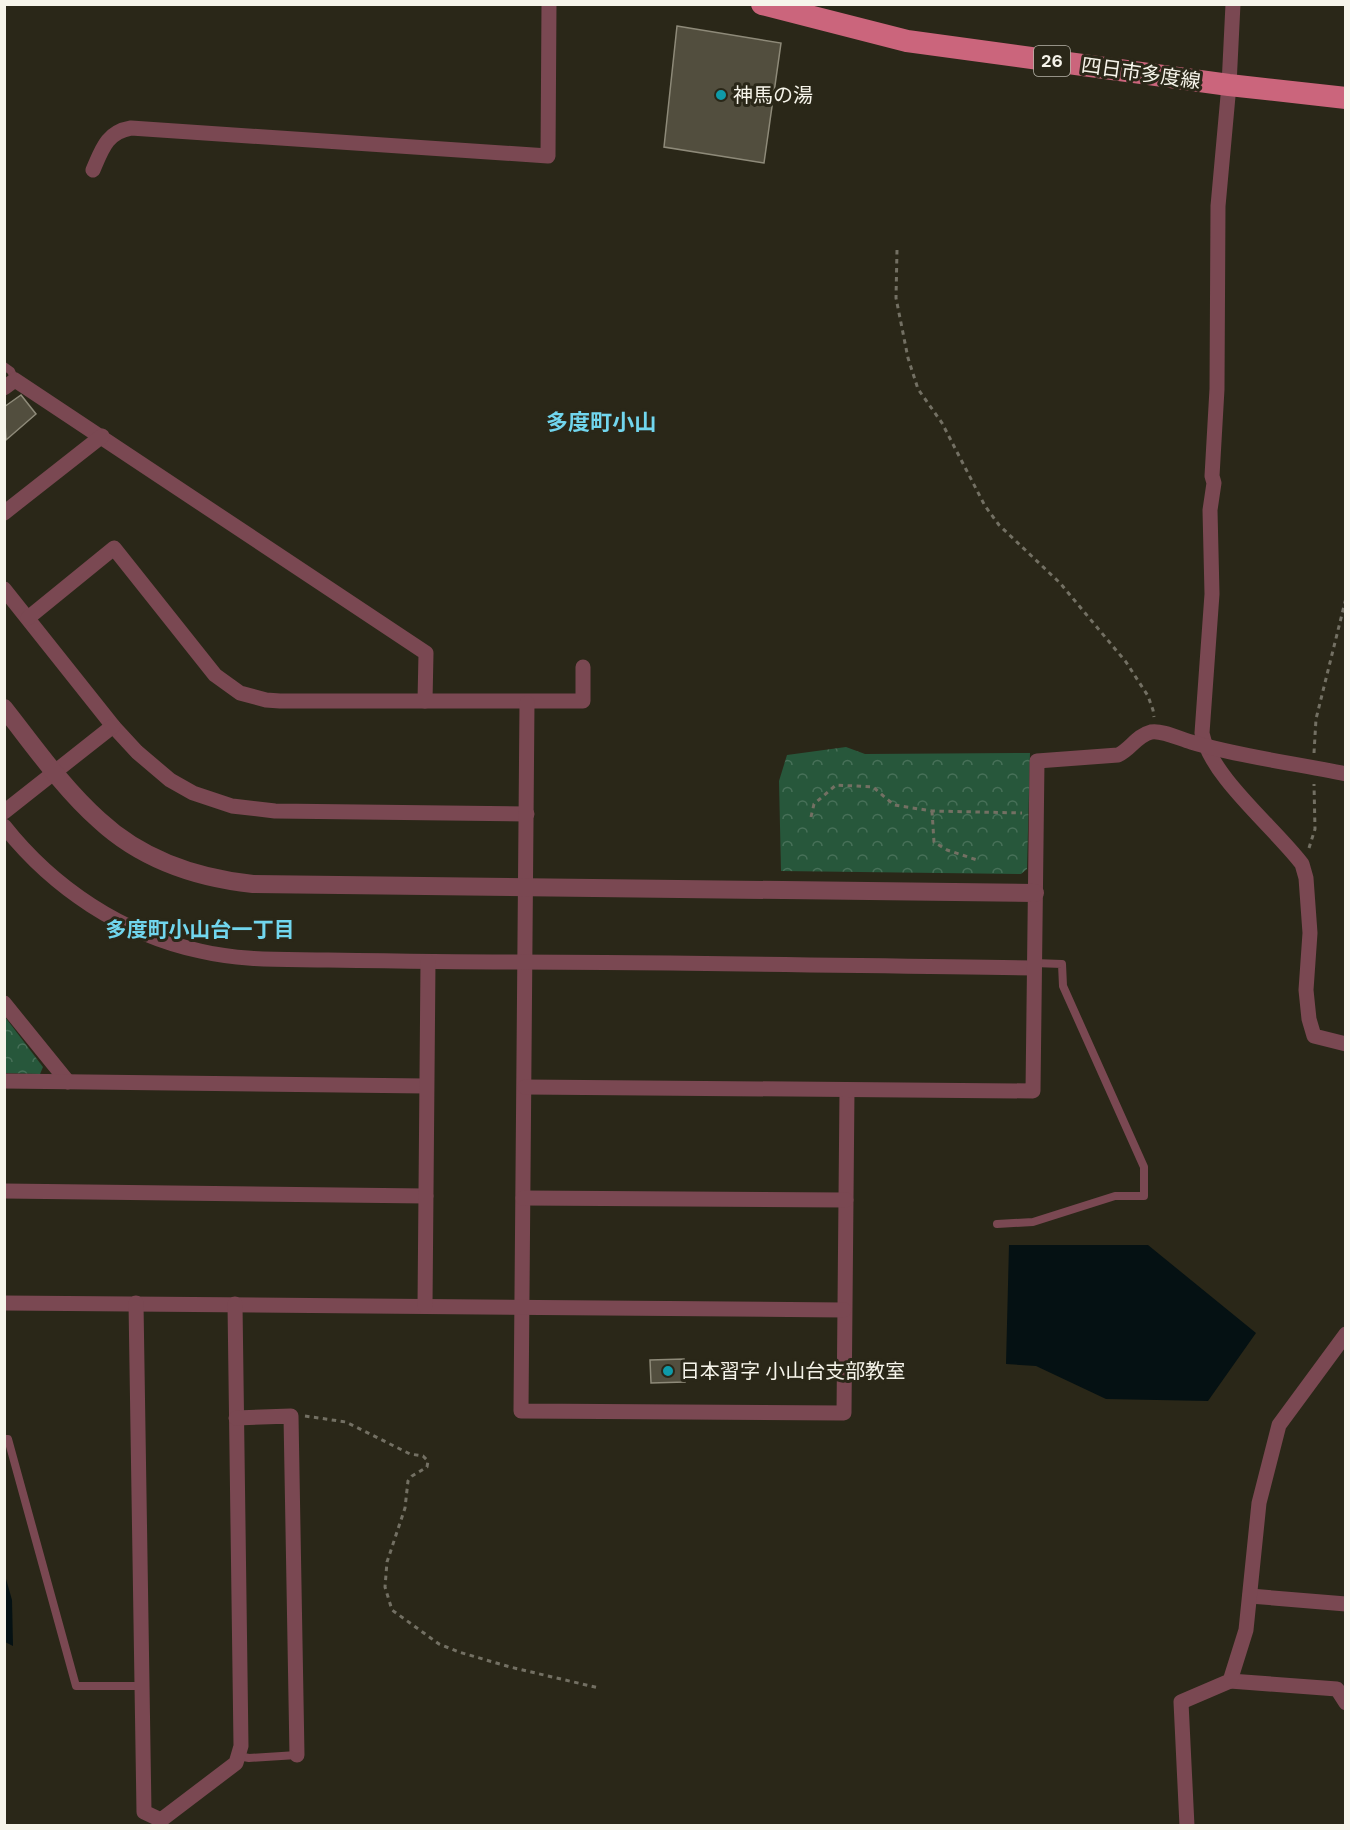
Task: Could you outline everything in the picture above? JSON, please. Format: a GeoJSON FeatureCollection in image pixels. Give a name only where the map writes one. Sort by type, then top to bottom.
{"type":"FeatureCollection","features":[{"type":"Feature","properties":{"kind":"main road","name":"四日市多度線"},"geometry":{"type":"LineString","coordinates":[[762,4],[907,40],[1229,85],[1346,98]]}},
{"type":"Feature","properties":{"kind":"street"},"geometry":{"type":"LineString","coordinates":[[93,170],[107,139],[120,130],[131,128],[548,156],[549,4]]}},
{"type":"Feature","properties":{"kind":"street"},"geometry":{"type":"LineString","coordinates":[[1233,4],[1229,85],[1218,206],[1216,389],[1212,477],[1215,483],[1210,510],[1212,594],[1202,733],[1204,746],[1226,779],[1302,864],[1306,878],[1310,933],[1306,990],[1309,1019],[1314,1036],[1346,1044]]}},
{"type":"Feature","properties":{"kind":"street"},"geometry":{"type":"LineString","coordinates":[[10,384],[102,435],[426,653],[425,701]]}},
{"type":"Feature","properties":{"kind":"street"},"geometry":{"type":"LineString","coordinates":[[4,513],[102,435]]}},
{"type":"Feature","properties":{"kind":"street"},"geometry":{"type":"LineString","coordinates":[[28,618],[114,548],[215,675],[240,693],[266,700],[527,703],[583,701],[583,667]]}},
{"type":"Feature","properties":{"kind":"street"},"geometry":{"type":"LineString","coordinates":[[4,589],[113,726],[137,752],[170,780],[193,793],[232,806],[275,811],[527,814]]}},
{"type":"Feature","properties":{"kind":"street"},"geometry":{"type":"LineString","coordinates":[[527,703],[521,1411],[844,1413],[847,1090]]}},
{"type":"Feature","properties":{"kind":"street"},"geometry":{"type":"LineString","coordinates":[[4,708],[55,772],[101,822],[121,837],[173,866],[224,881],[253,884],[1035,893]]}},
{"type":"Feature","properties":{"kind":"street"},"geometry":{"type":"LineString","coordinates":[[4,812],[113,726]]}},
{"type":"Feature","properties":{"kind":"street"},"geometry":{"type":"LineString","coordinates":[[525,1087],[1033,1091],[1037,761],[1118,755],[1126,752],[1138,738],[1155,731],[1204,746],[1346,774]]}},
{"type":"Feature","properties":{"kind":"street"},"geometry":{"type":"LineString","coordinates":[[4,826],[38,865],[74,894],[119,922],[170,943],[234,958],[428,962],[1034,965]]}},
{"type":"Feature","properties":{"kind":"street"},"geometry":{"type":"LineString","coordinates":[[425,1306],[428,962]]}},
{"type":"Feature","properties":{"kind":"street"},"geometry":{"type":"LineString","coordinates":[[4,1003],[68,1082]]}},
{"type":"Feature","properties":{"kind":"street"},"geometry":{"type":"LineString","coordinates":[[4,1081],[426,1086]]}},
{"type":"Feature","properties":{"kind":"street"},"geometry":{"type":"LineString","coordinates":[[4,1191],[426,1196]]}},
{"type":"Feature","properties":{"kind":"street"},"geometry":{"type":"LineString","coordinates":[[523,1198],[846,1200]]}},
{"type":"Feature","properties":{"kind":"street"},"geometry":{"type":"LineString","coordinates":[[4,1303],[844,1310]]}},
{"type":"Feature","properties":{"kind":"street"},"geometry":{"type":"LineString","coordinates":[[136,1303],[144,1812],[161,1820],[236,1763],[241,1746],[235,1305]]}},
{"type":"Feature","properties":{"kind":"street"},"geometry":{"type":"LineString","coordinates":[[1230,1681],[1246,1630],[1259,1503],[1280,1425],[1346,1334]]}},
{"type":"Feature","properties":{"kind":"street"},"geometry":{"type":"LineString","coordinates":[[236,1418],[291,1416],[297,1755]]}},
{"type":"Feature","properties":{"kind":"street"},"geometry":{"type":"LineString","coordinates":[[1250,1596],[1346,1604]]}},
{"type":"Feature","properties":{"kind":"street"},"geometry":{"type":"LineString","coordinates":[[1187,1826],[1181,1702],[1230,1681],[1337,1689],[1346,1703]]}},
{"type":"Feature","properties":{"kind":"lane"},"geometry":{"type":"LineString","coordinates":[[4,366],[11,370],[10,384]]}},
{"type":"Feature","properties":{"kind":"lane"},"geometry":{"type":"LineString","coordinates":[[997,1224],[1034,1222],[1115,1196],[1144,1196],[1144,1167],[1063,986],[1062,964],[1034,965]]}},
{"type":"Feature","properties":{"kind":"lane"},"geometry":{"type":"LineString","coordinates":[[4,1439],[8,1439],[76,1686],[142,1686]]}},
{"type":"Feature","properties":{"kind":"lane"},"geometry":{"type":"LineString","coordinates":[[238,1756],[249,1758],[297,1755]]}},
{"type":"Feature","properties":{"kind":"path"},"geometry":{"type":"LineString","coordinates":[[897,250],[896,298],[908,358],[918,389],[942,423],[985,506],[999,525],[1060,583],[1126,662],[1148,696],[1153,710],[1155,731]]}},
{"type":"Feature","properties":{"kind":"path"},"geometry":{"type":"LineString","coordinates":[[1302,864],[1316,829],[1314,767],[1316,719],[1346,598]]}},
{"type":"Feature","properties":{"kind":"path"},"geometry":{"type":"LineString","coordinates":[[811,817],[814,804],[836,785],[873,788],[894,805],[932,811],[1036,814]]}},
{"type":"Feature","properties":{"kind":"path"},"geometry":{"type":"LineString","coordinates":[[932,811],[934,842],[947,850],[977,860]]}},
{"type":"Feature","properties":{"kind":"path"},"geometry":{"type":"LineString","coordinates":[[291,1416],[319,1417],[346,1422],[410,1454],[423,1456],[428,1461],[427,1467],[408,1481],[405,1508],[387,1562],[385,1587],[392,1610],[440,1644],[459,1652],[552,1678],[599,1688]]}},
{"type":"Feature","properties":{"kind":"green space"},"geometry":{"type":"Polygon","coordinates":[[[846,747],[865,754],[1030,753],[1027,869],[1021,874],[781,871],[779,781],[787,755],[846,747]]]}},
{"type":"Feature","properties":{"kind":"green space"},"geometry":{"type":"Polygon","coordinates":[[[5,1017],[43,1067],[40,1074],[5,1073],[5,1017]]]}},
{"type":"Feature","properties":{"kind":"shaded area"},"geometry":{"type":"Polygon","coordinates":[[[1009,1245],[1148,1245],[1256,1333],[1208,1401],[1106,1399],[1036,1366],[1006,1364],[1009,1245]]]}},
{"type":"Feature","properties":{"kind":"shaded area"},"geometry":{"type":"Polygon","coordinates":[[[4,1572],[12,1600],[13,1646],[5,1642],[4,1572]]]}},
{"type":"Feature","properties":{"kind":"building","name":"神馬の湯"},"geometry":{"type":"Polygon","coordinates":[[[677,26],[781,43],[764,163],[664,147],[677,26]]]}},
{"type":"Feature","properties":{"kind":"building"},"geometry":{"type":"Polygon","coordinates":[[[21,395],[36,414],[6,440],[4,407],[21,395]]]}},
{"type":"Feature","properties":{"kind":"building","name":"日本習字 小山台支部教室"},"geometry":{"type":"Polygon","coordinates":[[[684,1359],[685,1382],[651,1383],[650,1360],[684,1359]]]}},
{"type":"Feature","properties":{"kind":"place","name":"神馬の湯"},"geometry":{"type":"Point","coordinates":[721,95]}},
{"type":"Feature","properties":{"kind":"place","name":"日本習字 小山台支部教室"},"geometry":{"type":"Point","coordinates":[668,1371]}},
{"type":"Feature","properties":{"kind":"district","name":"多度町小山"},"geometry":{"type":"Point","coordinates":[601,422]}},
{"type":"Feature","properties":{"kind":"district","name":"多度町小山台一丁目"},"geometry":{"type":"Point","coordinates":[200,930]}}]}
